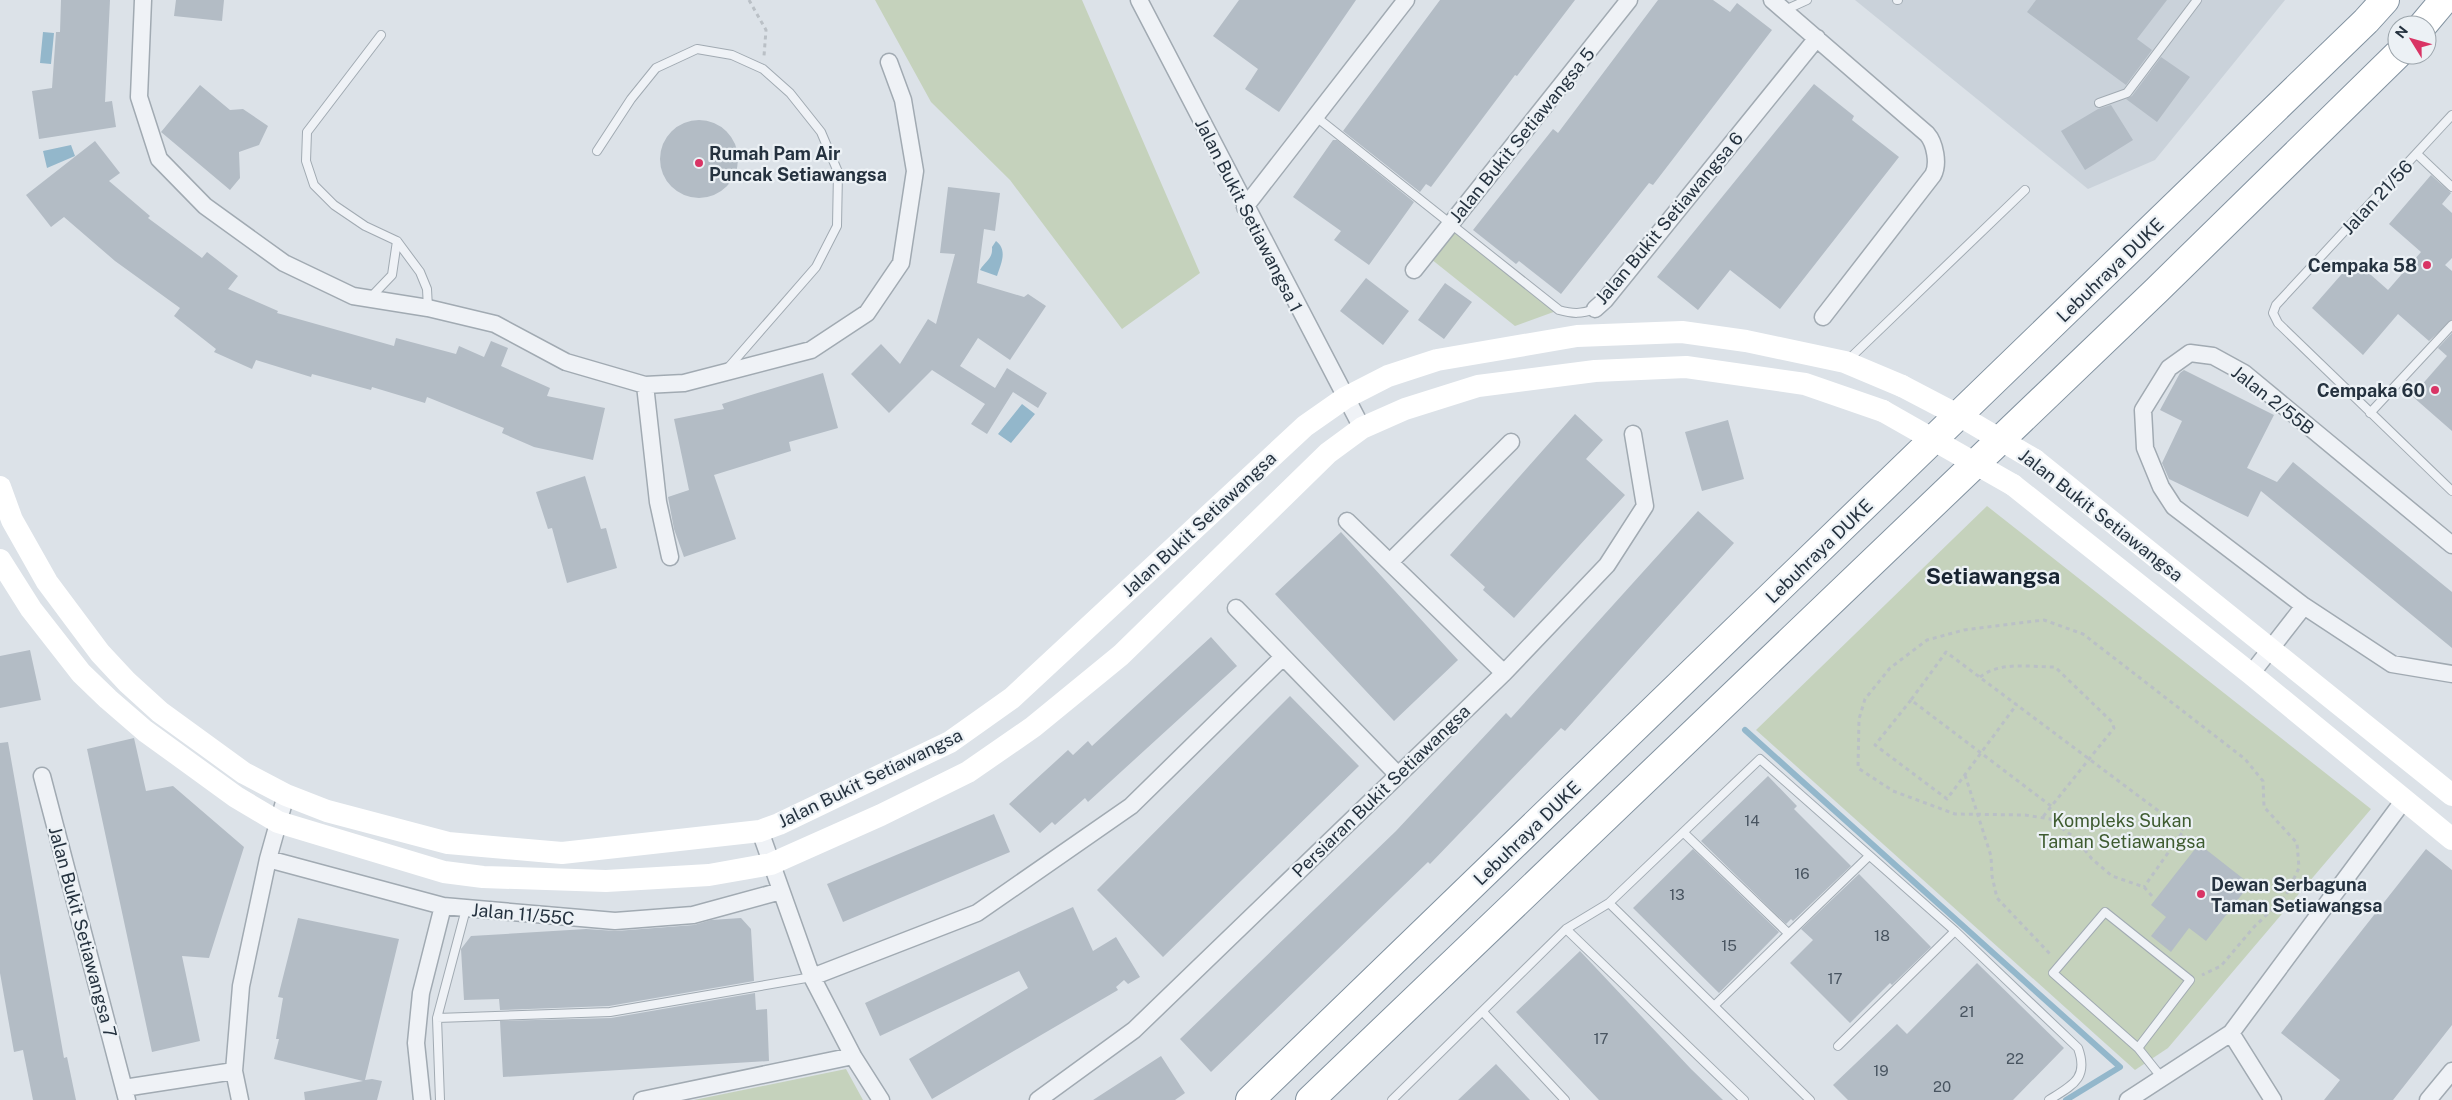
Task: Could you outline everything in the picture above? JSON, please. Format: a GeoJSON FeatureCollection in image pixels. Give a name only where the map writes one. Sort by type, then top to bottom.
{"type":"FeatureCollection","features":[{"type":"Feature","properties":{"kind":"highway","name":"Lebuhraya DUKE"},"geometry":{"type":"LineString","coordinates":[[1250,1100],[2130,251],[2366,21],[2385,0]]}},
{"type":"Feature","properties":{"kind":"highway"},"geometry":{"type":"LineString","coordinates":[[2431,15],[2444,0]]}},
{"type":"Feature","properties":{"kind":"highway"},"geometry":{"type":"LineString","coordinates":[[1310,1100],[2157,290],[2387,65]]}},
{"type":"Feature","properties":{"kind":"street"},"geometry":{"type":"LineString","coordinates":[[143,0],[139,97],[159,159],[204,206],[284,263],[353,296],[428,308],[495,324],[566,362],[645,385],[684,383],[812,350],[867,313],[901,263],[915,171],[903,100],[889,62]]}},
{"type":"Feature","properties":{"kind":"street","name":"Jalan Bukit Setiawangsa 1"},"geometry":{"type":"LineString","coordinates":[[1139,0],[1244,206],[1362,428]]}},
{"type":"Feature","properties":{"kind":"street"},"geometry":{"type":"LineString","coordinates":[[1244,206],[1406,0]]}},
{"type":"Feature","properties":{"kind":"street","name":"Jalan Bukit Setiawangsa 5"},"geometry":{"type":"LineString","coordinates":[[1414,270],[1630,0]]}},
{"type":"Feature","properties":{"kind":"street"},"geometry":{"type":"LineString","coordinates":[[1779,5],[1933,140],[1936,170],[1823,317]]}},
{"type":"Feature","properties":{"kind":"street","name":"Jalan Bukit Setiawangsa 6"},"geometry":{"type":"LineString","coordinates":[[1595,308],[1605,300],[1817,38]]}},
{"type":"Feature","properties":{"kind":"street","name":"Jalan Bukit Setiawangsa"},"geometry":{"type":"LineString","coordinates":[[0,488],[12,520],[47,582],[100,652],[127,682],[160,712],[244,773],[286,795],[327,811],[448,843],[562,852],[760,831],[780,824],[950,742],[1012,698],[1305,426],[1345,398],[1388,376],[1437,360],[1577,336],[1682,332],[1746,342],[1845,362],[1902,386],[1967,420],[2035,460],[2452,795]]}},
{"type":"Feature","properties":{"kind":"street","name":"Jalan 2/55B"},"geometry":{"type":"LineString","coordinates":[[2452,545],[2244,373],[2213,356],[2190,354],[2169,368],[2143,410],[2145,448],[2161,487],[2174,507],[2304,606],[2392,664],[2452,674]]}},
{"type":"Feature","properties":{"kind":"street","name":"Jalan Bukit Setiawangsa"},"geometry":{"type":"LineString","coordinates":[[0,560],[31,609],[81,673],[108,700],[145,732],[236,797],[278,822],[444,872],[483,877],[606,881],[709,875],[771,864],[881,815],[968,772],[1033,727],[1121,655],[1328,453],[1362,428],[1405,409],[1478,386],[1595,371],[1686,367],[1805,384],[1883,411],[2013,485],[2251,674],[2452,839]]}},
{"type":"Feature","properties":{"kind":"street"},"geometry":{"type":"LineString","coordinates":[[645,385],[658,502],[670,557]]}},
{"type":"Feature","properties":{"kind":"street","name":"Persiaran Bukit Setiawangsa"},"geometry":{"type":"LineString","coordinates":[[1038,1100],[1134,1030],[1504,673],[1608,565],[1645,506],[1633,434]]}},
{"type":"Feature","properties":{"kind":"street"},"geometry":{"type":"LineString","coordinates":[[1390,562],[1510,442]]}},
{"type":"Feature","properties":{"kind":"street"},"geometry":{"type":"LineString","coordinates":[[1347,521],[1504,673]]}},
{"type":"Feature","properties":{"kind":"street"},"geometry":{"type":"LineString","coordinates":[[2251,674],[2304,606]]}},
{"type":"Feature","properties":{"kind":"street"},"geometry":{"type":"LineString","coordinates":[[1236,608],[1398,775]]}},
{"type":"Feature","properties":{"kind":"street"},"geometry":{"type":"LineString","coordinates":[[812,978],[977,913],[1131,806],[1284,657]]}},
{"type":"Feature","properties":{"kind":"street","name":"Jalan Bukit Setiawangsa 7"},"geometry":{"type":"LineString","coordinates":[[42,776],[125,1094],[234,1071]]}},
{"type":"Feature","properties":{"kind":"street"},"geometry":{"type":"LineString","coordinates":[[240,1100],[234,1071],[241,986],[268,859],[286,795]]}},
{"type":"Feature","properties":{"kind":"street"},"geometry":{"type":"LineString","coordinates":[[2128,1100],[2231,1033],[2404,800]]}},
{"type":"Feature","properties":{"kind":"street"},"geometry":{"type":"LineString","coordinates":[[760,831],[812,978],[853,1056],[881,1100]]}},
{"type":"Feature","properties":{"kind":"street","name":"Jalan 11/55C"},"geometry":{"type":"LineString","coordinates":[[268,859],[443,906],[614,921],[693,915],[781,892]]}},
{"type":"Feature","properties":{"kind":"street"},"geometry":{"type":"LineString","coordinates":[[422,1100],[416,1043],[421,993],[443,906]]}},
{"type":"Feature","properties":{"kind":"street"},"geometry":{"type":"LineString","coordinates":[[2231,1033],[2274,1100]]}},
{"type":"Feature","properties":{"kind":"street"},"geometry":{"type":"LineString","coordinates":[[642,1100],[853,1056]]}},
{"type":"Feature","properties":{"kind":"street"},"geometry":{"type":"LineString","coordinates":[[2428,1100],[2452,1071]]}},
{"type":"Feature","properties":{"kind":"lane"},"geometry":{"type":"LineString","coordinates":[[1779,5],[1806,0]]}},
{"type":"Feature","properties":{"kind":"lane"},"geometry":{"type":"LineString","coordinates":[[2099,103],[2127,93],[2197,0]]}},
{"type":"Feature","properties":{"kind":"lane"},"geometry":{"type":"LineString","coordinates":[[381,35],[308,132],[306,161],[314,185],[334,205],[365,226],[397,241],[420,272],[427,289],[428,308]]}},
{"type":"Feature","properties":{"kind":"lane"},"geometry":{"type":"LineString","coordinates":[[597,151],[631,99],[656,68],[697,49],[732,54],[763,69],[790,93],[821,132],[838,172],[837,226],[816,267],[723,373]]}},
{"type":"Feature","properties":{"kind":"lane","name":"Jalan 21/56"},"geometry":{"type":"LineString","coordinates":[[2452,115],[2276,304],[2273,313],[2278,323],[2452,491]]}},
{"type":"Feature","properties":{"kind":"lane","name":"Jalan Bukit Setiawangsa 6"},"geometry":{"type":"LineString","coordinates":[[1315,116],[1559,310],[1572,314],[1583,313],[1595,308]]}},
{"type":"Feature","properties":{"kind":"lane"},"geometry":{"type":"LineString","coordinates":[[2417,154],[2452,187]]}},
{"type":"Feature","properties":{"kind":"lane"},"geometry":{"type":"LineString","coordinates":[[1845,362],[2025,190]]}},
{"type":"Feature","properties":{"kind":"lane"},"geometry":{"type":"LineString","coordinates":[[370,298],[392,275],[397,241]]}},
{"type":"Feature","properties":{"kind":"lane"},"geometry":{"type":"LineString","coordinates":[[2370,413],[2452,325]]}},
{"type":"Feature","properties":{"kind":"lane"},"geometry":{"type":"LineString","coordinates":[[1392,1100],[1566,929],[1609,903],[1760,759],[1955,931],[2078,1048],[2083,1061],[2083,1069],[2079,1078],[2049,1100]]}},
{"type":"Feature","properties":{"kind":"lane"},"geometry":{"type":"LineString","coordinates":[[1684,833],[1788,933]]}},
{"type":"Feature","properties":{"kind":"lane"},"geometry":{"type":"LineString","coordinates":[[1715,1005],[1869,856]]}},
{"type":"Feature","properties":{"kind":"lane"},"geometry":{"type":"LineString","coordinates":[[1609,903],[1810,1100]]}},
{"type":"Feature","properties":{"kind":"lane"},"geometry":{"type":"LineString","coordinates":[[440,1100],[436,1018],[466,909]]}},
{"type":"Feature","properties":{"kind":"lane"},"geometry":{"type":"LineString","coordinates":[[2138,1048],[2190,980],[2105,912],[2052,973],[2138,1048],[2162,1078]]}},
{"type":"Feature","properties":{"kind":"lane"},"geometry":{"type":"LineString","coordinates":[[1566,929],[1744,1100]]}},
{"type":"Feature","properties":{"kind":"lane"},"geometry":{"type":"LineString","coordinates":[[1838,1046],[1955,931]]}},
{"type":"Feature","properties":{"kind":"lane"},"geometry":{"type":"LineString","coordinates":[[436,1018],[610,1012],[812,978]]}},
{"type":"Feature","properties":{"kind":"lane"},"geometry":{"type":"LineString","coordinates":[[1483,1012],[1565,1100]]}},
{"type":"Feature","properties":{"kind":"path"},"geometry":{"type":"LineString","coordinates":[[748,0],[766,30],[763,69]]}},
{"type":"Feature","properties":{"kind":"path"},"geometry":{"type":"LineString","coordinates":[[2152,896],[2144,887],[2112,876],[2092,859],[2075,838],[2050,819],[2025,815],[1955,814],[1892,791],[1858,768],[1859,719],[1865,699],[1890,668],[1926,640],[1964,630],[2044,620],[2083,634],[2198,720],[2246,759],[2263,781],[2264,807],[2297,843],[2299,868],[2285,897],[2254,927],[2221,966],[2190,980]]}},
{"type":"Feature","properties":{"kind":"path"},"geometry":{"type":"LineString","coordinates":[[2017,704],[1946,799],[1875,745],[1946,652],[2017,704],[2090,758],[2184,830],[2144,887]]}},
{"type":"Feature","properties":{"kind":"path"},"geometry":{"type":"LineString","coordinates":[[1980,677],[1991,668],[2014,666],[2055,667],[2112,722],[2114,728],[2042,818]]}},
{"type":"Feature","properties":{"kind":"path"},"geometry":{"type":"LineString","coordinates":[[1911,700],[2051,806]]}},
{"type":"Feature","properties":{"kind":"path"},"geometry":{"type":"LineString","coordinates":[[1965,774],[1991,856],[1992,876],[1997,898],[2060,964]]}},
{"type":"Feature","properties":{"kind":"shaded area"},"geometry":{"type":"Polygon","coordinates":[[[1855,0],[2285,0],[2155,160],[2088,189],[1855,0]]]}},
{"type":"Feature","properties":{"kind":"green space"},"geometry":{"type":"Polygon","coordinates":[[[875,0],[1082,0],[1200,273],[1122,329],[1010,180],[931,102],[875,0]]]}},
{"type":"Feature","properties":{"kind":"green space"},"geometry":{"type":"Polygon","coordinates":[[[1451,223],[1559,310],[1515,326],[1426,255],[1451,223]]]}},
{"type":"Feature","properties":{"kind":"green space","name":"Kompleks Sukan Taman Setiawangsa"},"geometry":{"type":"Polygon","coordinates":[[[1987,506],[2371,809],[2168,1048],[2135,1070],[1756,730],[1987,506]]]}},
{"type":"Feature","properties":{"kind":"green space"},"geometry":{"type":"Polygon","coordinates":[[[846,1069],[863,1100],[694,1100],[846,1069]]]}},
{"type":"Feature","properties":{"kind":"water"},"geometry":{"type":"Polygon","coordinates":[[[43,32],[54,33],[51,64],[40,63],[43,32]]]}},
{"type":"Feature","properties":{"kind":"water"},"geometry":{"type":"Polygon","coordinates":[[[71,145],[75,156],[47,168],[43,151],[71,145]]]}},
{"type":"Feature","properties":{"kind":"water"},"geometry":{"type":"Polygon","coordinates":[[[996,241],[1003,253],[997,276],[980,270],[990,257],[992,247],[996,241]]]}},
{"type":"Feature","properties":{"kind":"water"},"geometry":{"type":"Polygon","coordinates":[[[1022,404],[1035,414],[1011,443],[998,434],[1022,404]]]}},
{"type":"Feature","properties":{"kind":"building"},"geometry":{"type":"Polygon","coordinates":[[[61,0],[110,0],[105,102],[112,101],[116,127],[39,139],[32,91],[52,88],[56,32],[60,32],[61,0]]]}},
{"type":"Feature","properties":{"kind":"building"},"geometry":{"type":"Polygon","coordinates":[[[176,0],[224,0],[222,21],[174,16],[176,0]]]}},
{"type":"Feature","properties":{"kind":"building"},"geometry":{"type":"Polygon","coordinates":[[[1239,0],[1356,0],[1279,112],[1245,89],[1258,69],[1213,36],[1239,0]]]}},
{"type":"Feature","properties":{"kind":"building"},"geometry":{"type":"Polygon","coordinates":[[[1440,0],[1575,0],[1517,76],[1515,75],[1431,187],[1426,184],[1420,192],[1343,131],[1440,0]]]}},
{"type":"Feature","properties":{"kind":"building"},"geometry":{"type":"Polygon","coordinates":[[[1658,0],[1713,0],[1730,12],[1737,3],[1772,30],[1653,185],[1649,183],[1561,294],[1519,261],[1516,264],[1473,230],[1553,129],[1558,133],[1658,0]]]}},
{"type":"Feature","properties":{"kind":"building"},"geometry":{"type":"Polygon","coordinates":[[[2036,0],[2167,0],[2137,39],[2152,50],[2126,85],[2027,12],[2036,0]]]}},
{"type":"Feature","properties":{"kind":"building"},"geometry":{"type":"Polygon","coordinates":[[[2161,57],[2190,77],[2157,122],[2126,99],[2132,96],[2161,57]]]}},
{"type":"Feature","properties":{"kind":"building"},"geometry":{"type":"Polygon","coordinates":[[[1814,84],[1854,116],[1852,120],[1899,157],[1780,309],[1730,270],[1698,310],[1657,277],[1814,84]]]}},
{"type":"Feature","properties":{"kind":"building"},"geometry":{"type":"Polygon","coordinates":[[[200,85],[230,110],[243,109],[268,126],[259,145],[239,152],[240,178],[230,190],[161,132],[200,85]]]}},
{"type":"Feature","properties":{"kind":"building"},"geometry":{"type":"Polygon","coordinates":[[[2111,105],[2133,140],[2085,170],[2061,131],[2098,109],[2111,105]]]}},
{"type":"Feature","properties":{"kind":"building","name":"Rumah Pam Air Puncak Setiawangsa"},"geometry":{"type":"Polygon","coordinates":[[[699,120],[714,123],[727,131],[735,144],[738,159],[735,174],[727,187],[714,195],[699,198],[684,195],[671,187],[663,174],[660,159],[663,144],[671,131],[684,123],[699,120]]]}},
{"type":"Feature","properties":{"kind":"building"},"geometry":{"type":"Polygon","coordinates":[[[1333,140],[1337,140],[1414,202],[1369,265],[1334,240],[1341,231],[1293,197],[1333,140]]]}},
{"type":"Feature","properties":{"kind":"building"},"geometry":{"type":"Polygon","coordinates":[[[95,141],[120,173],[109,181],[150,216],[148,218],[202,258],[207,252],[238,276],[228,289],[278,311],[277,313],[394,346],[396,338],[456,354],[459,346],[484,357],[491,341],[508,348],[501,366],[550,388],[547,396],[605,408],[593,460],[534,447],[502,433],[504,428],[427,397],[425,403],[372,387],[371,390],[312,374],[311,377],[256,360],[252,369],[214,352],[216,349],[174,316],[180,308],[115,261],[64,217],[51,227],[26,195],[95,141]]]}},
{"type":"Feature","properties":{"kind":"building","name":"Cempaka 58"},"geometry":{"type":"Polygon","coordinates":[[[2431,175],[2451,193],[2442,204],[2452,213],[2452,258],[2445,265],[2452,271],[2452,320],[2429,341],[2398,314],[2363,355],[2312,308],[2354,260],[2388,290],[2421,252],[2389,224],[2431,175]]]}},
{"type":"Feature","properties":{"kind":"building"},"geometry":{"type":"Polygon","coordinates":[[[948,187],[1000,193],[995,231],[984,229],[977,283],[1024,297],[1028,294],[1046,306],[1010,360],[978,338],[960,366],[995,388],[1007,368],[1047,393],[1038,408],[1013,392],[987,434],[971,424],[985,404],[932,370],[889,413],[851,374],[881,344],[900,364],[928,319],[936,324],[955,254],[940,253],[948,187]]]}},
{"type":"Feature","properties":{"kind":"building"},"geometry":{"type":"Polygon","coordinates":[[[1366,278],[1409,311],[1383,345],[1340,311],[1366,278]]]}},
{"type":"Feature","properties":{"kind":"building"},"geometry":{"type":"Polygon","coordinates":[[[1445,283],[1472,302],[1444,339],[1418,320],[1445,283]]]}},
{"type":"Feature","properties":{"kind":"building","name":"Cempaka 60"},"geometry":{"type":"Polygon","coordinates":[[[2452,333],[2452,431],[2412,396],[2447,356],[2438,348],[2452,333]]]}},
{"type":"Feature","properties":{"kind":"building"},"geometry":{"type":"Polygon","coordinates":[[[2184,370],[2274,415],[2247,468],[2277,482],[2293,462],[2452,592],[2452,648],[2261,491],[2248,517],[2169,479],[2162,463],[2182,421],[2160,410],[2180,373],[2184,370]]]}},
{"type":"Feature","properties":{"kind":"building"},"geometry":{"type":"Polygon","coordinates":[[[823,373],[838,428],[789,442],[791,451],[714,475],[736,539],[684,557],[674,529],[668,497],[689,490],[674,419],[724,409],[722,404],[823,373]]]}},
{"type":"Feature","properties":{"kind":"building"},"geometry":{"type":"Polygon","coordinates":[[[1575,414],[1603,440],[1586,459],[1625,495],[1514,618],[1483,590],[1485,587],[1450,555],[1575,414]]]}},
{"type":"Feature","properties":{"kind":"building"},"geometry":{"type":"Polygon","coordinates":[[[1728,420],[1744,479],[1702,491],[1685,432],[1728,420]]]}},
{"type":"Feature","properties":{"kind":"building"},"geometry":{"type":"Polygon","coordinates":[[[585,476],[601,529],[606,528],[617,568],[567,583],[552,528],[548,529],[536,492],[585,476]]]}},
{"type":"Feature","properties":{"kind":"building"},"geometry":{"type":"Polygon","coordinates":[[[1698,511],[1734,543],[1565,731],[1561,728],[1430,864],[1428,862],[1211,1072],[1180,1039],[1396,831],[1506,713],[1511,718],[1698,511]]]}},
{"type":"Feature","properties":{"kind":"building"},"geometry":{"type":"Polygon","coordinates":[[[1341,532],[1458,660],[1394,721],[1275,594],[1341,532]]]}},
{"type":"Feature","properties":{"kind":"building"},"geometry":{"type":"Polygon","coordinates":[[[1211,637],[1237,666],[1088,802],[1085,798],[1055,825],[1052,822],[1040,833],[1009,804],[1068,750],[1073,755],[1088,741],[1092,746],[1211,637]]]}},
{"type":"Feature","properties":{"kind":"building"},"geometry":{"type":"Polygon","coordinates":[[[30,650],[41,700],[0,708],[0,656],[30,650]]]}},
{"type":"Feature","properties":{"kind":"building"},"geometry":{"type":"Polygon","coordinates":[[[1290,696],[1359,766],[1163,957],[1097,890],[1290,696]]]}},
{"type":"Feature","properties":{"kind":"building"},"geometry":{"type":"Polygon","coordinates":[[[134,738],[146,791],[173,786],[244,847],[209,958],[182,956],[200,1041],[152,1052],[87,749],[134,738]]]}},
{"type":"Feature","properties":{"kind":"building"},"geometry":{"type":"Polygon","coordinates":[[[8,742],[64,1058],[67,1057],[76,1100],[33,1100],[23,1050],[14,1052],[0,973],[0,743],[8,742]]]}},
{"type":"Feature","properties":{"kind":"building"},"geometry":{"type":"Polygon","coordinates":[[[1768,776],[1797,806],[1794,809],[1851,866],[1793,921],[1791,919],[1786,924],[1701,841],[1768,776]]]}},
{"type":"Feature","properties":{"kind":"building"},"geometry":{"type":"Polygon","coordinates":[[[994,814],[1010,852],[843,922],[827,884],[994,814]]]}},
{"type":"Feature","properties":{"kind":"building","name":"Dewan Serbaguna Taman Setiawangsa"},"geometry":{"type":"Polygon","coordinates":[[[2199,844],[2250,884],[2206,941],[2189,928],[2171,952],[2151,936],[2166,917],[2151,905],[2199,844]]]}},
{"type":"Feature","properties":{"kind":"building"},"geometry":{"type":"Polygon","coordinates":[[[1693,849],[1779,932],[1719,993],[1633,908],[1693,849]]]}},
{"type":"Feature","properties":{"kind":"building"},"geometry":{"type":"Polygon","coordinates":[[[2426,849],[2452,870],[2452,1025],[2393,1100],[2324,1100],[2340,1080],[2281,1033],[2426,849]]]}},
{"type":"Feature","properties":{"kind":"building"},"geometry":{"type":"Polygon","coordinates":[[[1859,874],[1931,947],[1892,985],[1890,983],[1850,1023],[1790,963],[1813,940],[1801,929],[1859,874]]]}},
{"type":"Feature","properties":{"kind":"building"},"geometry":{"type":"Polygon","coordinates":[[[1073,907],[1093,951],[1116,937],[1140,977],[1128,984],[1124,980],[1116,987],[1118,990],[932,1099],[909,1059],[1028,988],[1019,971],[880,1036],[865,1003],[1073,907]]]}},
{"type":"Feature","properties":{"kind":"building"},"geometry":{"type":"Polygon","coordinates":[[[298,918],[399,939],[365,1080],[382,1081],[377,1100],[305,1100],[304,1092],[363,1081],[274,1059],[279,1039],[276,1039],[283,998],[278,997],[298,918]]]}},
{"type":"Feature","properties":{"kind":"building"},"geometry":{"type":"Polygon","coordinates":[[[741,918],[751,929],[754,981],[609,1006],[500,1010],[499,999],[464,1000],[461,949],[471,936],[586,929],[616,931],[694,925],[711,920],[741,918]]]}},
{"type":"Feature","properties":{"kind":"building"},"geometry":{"type":"Polygon","coordinates":[[[1580,951],[1691,1069],[1723,1100],[1599,1100],[1516,1012],[1580,951]]]}},
{"type":"Feature","properties":{"kind":"building"},"geometry":{"type":"Polygon","coordinates":[[[1977,963],[2064,1048],[2013,1100],[1848,1100],[1833,1085],[1897,1024],[1907,1034],[1977,963]]]}},
{"type":"Feature","properties":{"kind":"building"},"geometry":{"type":"Polygon","coordinates":[[[755,993],[756,1010],[767,1009],[769,1061],[503,1077],[500,1021],[611,1018],[755,993]]]}},
{"type":"Feature","properties":{"kind":"building"},"geometry":{"type":"Polygon","coordinates":[[[1161,1056],[1185,1093],[1175,1100],[1093,1100],[1161,1056]]]}},
{"type":"Feature","properties":{"kind":"building"},"geometry":{"type":"Polygon","coordinates":[[[1496,1064],[1530,1100],[1458,1100],[1496,1064]]]}},
{"type":"Feature","properties":{"kind":"waterway"},"geometry":{"type":"LineString","coordinates":[[1745,730],[2120,1067],[2066,1100]]}},
{"type":"Feature","properties":{"kind":"place","name":"Rumah Pam Air Puncak Setiawangsa"},"geometry":{"type":"Point","coordinates":[699,163]}},
{"type":"Feature","properties":{"kind":"place","name":"Cempaka 58"},"geometry":{"type":"Point","coordinates":[2427,265]}},
{"type":"Feature","properties":{"kind":"place","name":"Cempaka 60"},"geometry":{"type":"Point","coordinates":[2435,390]}},
{"type":"Feature","properties":{"kind":"place","name":"Dewan Serbaguna Taman Setiawangsa"},"geometry":{"type":"Point","coordinates":[2201,894]}},
{"type":"Feature","properties":{"kind":"district","name":"Setiawangsa"},"geometry":{"type":"Point","coordinates":[1993,576]}}]}
